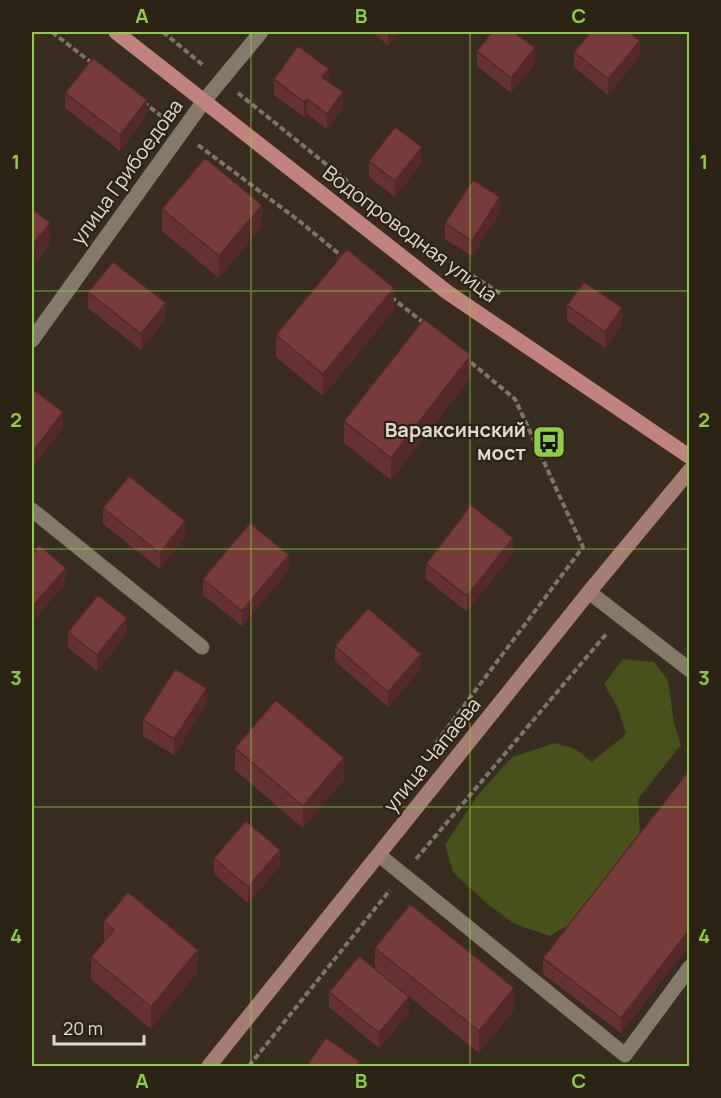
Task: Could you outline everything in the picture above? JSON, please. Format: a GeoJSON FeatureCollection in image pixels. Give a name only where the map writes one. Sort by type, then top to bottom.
{"type":"FeatureCollection","features":[{"type":"Feature","properties":{"kind":"main road","name":"Водопроводная улица"},"geometry":{"type":"LineString","coordinates":[[116,32],[447,292],[690,457]]}},
{"type":"Feature","properties":{"kind":"street","name":"улица Грибоедова"},"geometry":{"type":"LineString","coordinates":[[32,340],[204,101],[261,32]]}},
{"type":"Feature","properties":{"kind":"street","name":"улица Чапаева"},"geometry":{"type":"LineString","coordinates":[[209,1066],[589,592],[690,470]]}},
{"type":"Feature","properties":{"kind":"street"},"geometry":{"type":"LineString","coordinates":[[32,510],[202,647]]}},
{"type":"Feature","properties":{"kind":"street"},"geometry":{"type":"LineString","coordinates":[[589,592],[690,670]]}},
{"type":"Feature","properties":{"kind":"street"},"geometry":{"type":"LineString","coordinates":[[379,855],[625,1055],[690,967]]}},
{"type":"Feature","properties":{"kind":"path"},"geometry":{"type":"LineString","coordinates":[[52,32],[98,68]]}},
{"type":"Feature","properties":{"kind":"path"},"geometry":{"type":"LineString","coordinates":[[163,32],[384,211]]}},
{"type":"Feature","properties":{"kind":"path"},"geometry":{"type":"LineString","coordinates":[[135,96],[352,264]]}},
{"type":"Feature","properties":{"kind":"path"},"geometry":{"type":"LineString","coordinates":[[438,254],[501,294]]}},
{"type":"Feature","properties":{"kind":"path"},"geometry":{"type":"LineString","coordinates":[[388,294],[433,331]]}},
{"type":"Feature","properties":{"kind":"path"},"geometry":{"type":"LineString","coordinates":[[433,747],[583,547],[515,399],[460,353]]}},
{"type":"Feature","properties":{"kind":"path"},"geometry":{"type":"LineString","coordinates":[[249,1066],[403,874],[621,617]]}},
{"type":"Feature","properties":{"kind":"green space"},"geometry":{"type":"Polygon","coordinates":[[[623,659],[654,662],[668,680],[674,723],[681,745],[638,799],[640,835],[572,923],[550,936],[515,924],[486,903],[453,872],[445,845],[477,796],[512,757],[555,743],[575,749],[592,762],[626,734],[618,708],[604,684],[623,659]]]}},
{"type":"Feature","properties":{"kind":"building"},"geometry":{"type":"Polygon","coordinates":[[[492,32],[513,32],[535,48],[511,78],[477,51],[492,32]]]}},
{"type":"Feature","properties":{"kind":"building"},"geometry":{"type":"Polygon","coordinates":[[[591,32],[629,32],[640,41],[608,79],[574,52],[591,32]]]}},
{"type":"Feature","properties":{"kind":"building"},"geometry":{"type":"Polygon","coordinates":[[[298,46],[329,69],[322,77],[343,92],[327,114],[307,99],[304,102],[274,79],[298,46]]]}},
{"type":"Feature","properties":{"kind":"building"},"geometry":{"type":"Polygon","coordinates":[[[93,58],[147,100],[120,135],[65,93],[93,58]]]}},
{"type":"Feature","properties":{"kind":"building"},"geometry":{"type":"Polygon","coordinates":[[[395,127],[422,147],[395,181],[369,161],[395,127]]]}},
{"type":"Feature","properties":{"kind":"building"},"geometry":{"type":"Polygon","coordinates":[[[205,158],[262,205],[219,256],[162,209],[205,158]]]}},
{"type":"Feature","properties":{"kind":"building"},"geometry":{"type":"Polygon","coordinates":[[[473,180],[500,197],[472,241],[445,223],[473,180]]]}},
{"type":"Feature","properties":{"kind":"building"},"geometry":{"type":"Polygon","coordinates":[[[32,209],[50,223],[32,246],[32,209]]]}},
{"type":"Feature","properties":{"kind":"building"},"geometry":{"type":"Polygon","coordinates":[[[347,249],[394,288],[323,374],[276,335],[347,249]]]}},
{"type":"Feature","properties":{"kind":"building"},"geometry":{"type":"Polygon","coordinates":[[[113,262],[166,303],[141,334],[88,292],[113,262]]]}},
{"type":"Feature","properties":{"kind":"building"},"geometry":{"type":"Polygon","coordinates":[[[584,282],[622,308],[605,332],[567,305],[584,282]]]}},
{"type":"Feature","properties":{"kind":"building"},"geometry":{"type":"Polygon","coordinates":[[[424,319],[471,355],[391,458],[344,421],[424,319]]]}},
{"type":"Feature","properties":{"kind":"building"},"geometry":{"type":"Polygon","coordinates":[[[32,389],[63,412],[35,449],[32,446],[32,389]]]}},
{"type":"Feature","properties":{"kind":"building"},"geometry":{"type":"Polygon","coordinates":[[[129,476],[185,521],[160,553],[103,508],[129,476]]]}},
{"type":"Feature","properties":{"kind":"building"},"geometry":{"type":"Polygon","coordinates":[[[471,505],[513,538],[467,596],[426,564],[471,505]]]}},
{"type":"Feature","properties":{"kind":"building"},"geometry":{"type":"Polygon","coordinates":[[[250,523],[289,555],[242,611],[203,579],[250,523]]]}},
{"type":"Feature","properties":{"kind":"building"},"geometry":{"type":"Polygon","coordinates":[[[39,545],[66,568],[32,607],[32,554],[39,545]]]}},
{"type":"Feature","properties":{"kind":"building"},"geometry":{"type":"Polygon","coordinates":[[[98,595],[127,618],[97,655],[68,632],[98,595]]]}},
{"type":"Feature","properties":{"kind":"building"},"geometry":{"type":"Polygon","coordinates":[[[368,608],[421,654],[388,692],[335,646],[368,608]]]}},
{"type":"Feature","properties":{"kind":"building"},"geometry":{"type":"Polygon","coordinates":[[[175,669],[207,688],[174,739],[143,720],[175,669]]]}},
{"type":"Feature","properties":{"kind":"building"},"geometry":{"type":"Polygon","coordinates":[[[276,700],[344,758],[303,806],[235,748],[276,700]]]}},
{"type":"Feature","properties":{"kind":"building"},"geometry":{"type":"Polygon","coordinates":[[[690,769],[690,929],[621,1018],[543,958],[690,769]]]}},
{"type":"Feature","properties":{"kind":"building"},"geometry":{"type":"Polygon","coordinates":[[[246,821],[280,850],[248,887],[214,858],[246,821]]]}},
{"type":"Feature","properties":{"kind":"building"},"geometry":{"type":"Polygon","coordinates":[[[128,892],[198,950],[151,1007],[91,957],[114,930],[104,921],[128,892]]]}},
{"type":"Feature","properties":{"kind":"building"},"geometry":{"type":"Polygon","coordinates":[[[410,904],[514,988],[479,1031],[375,948],[410,904]]]}},
{"type":"Feature","properties":{"kind":"building"},"geometry":{"type":"Polygon","coordinates":[[[359,956],[409,997],[379,1033],[329,992],[359,956]]]}},
{"type":"Feature","properties":{"kind":"building"},"geometry":{"type":"Polygon","coordinates":[[[326,1038],[359,1061],[356,1066],[306,1066],[326,1038]]]}},
{"type":"Feature","properties":{"kind":"place","name":"Вараксинский мост"},"geometry":{"type":"Point","coordinates":[549,442]}}]}
